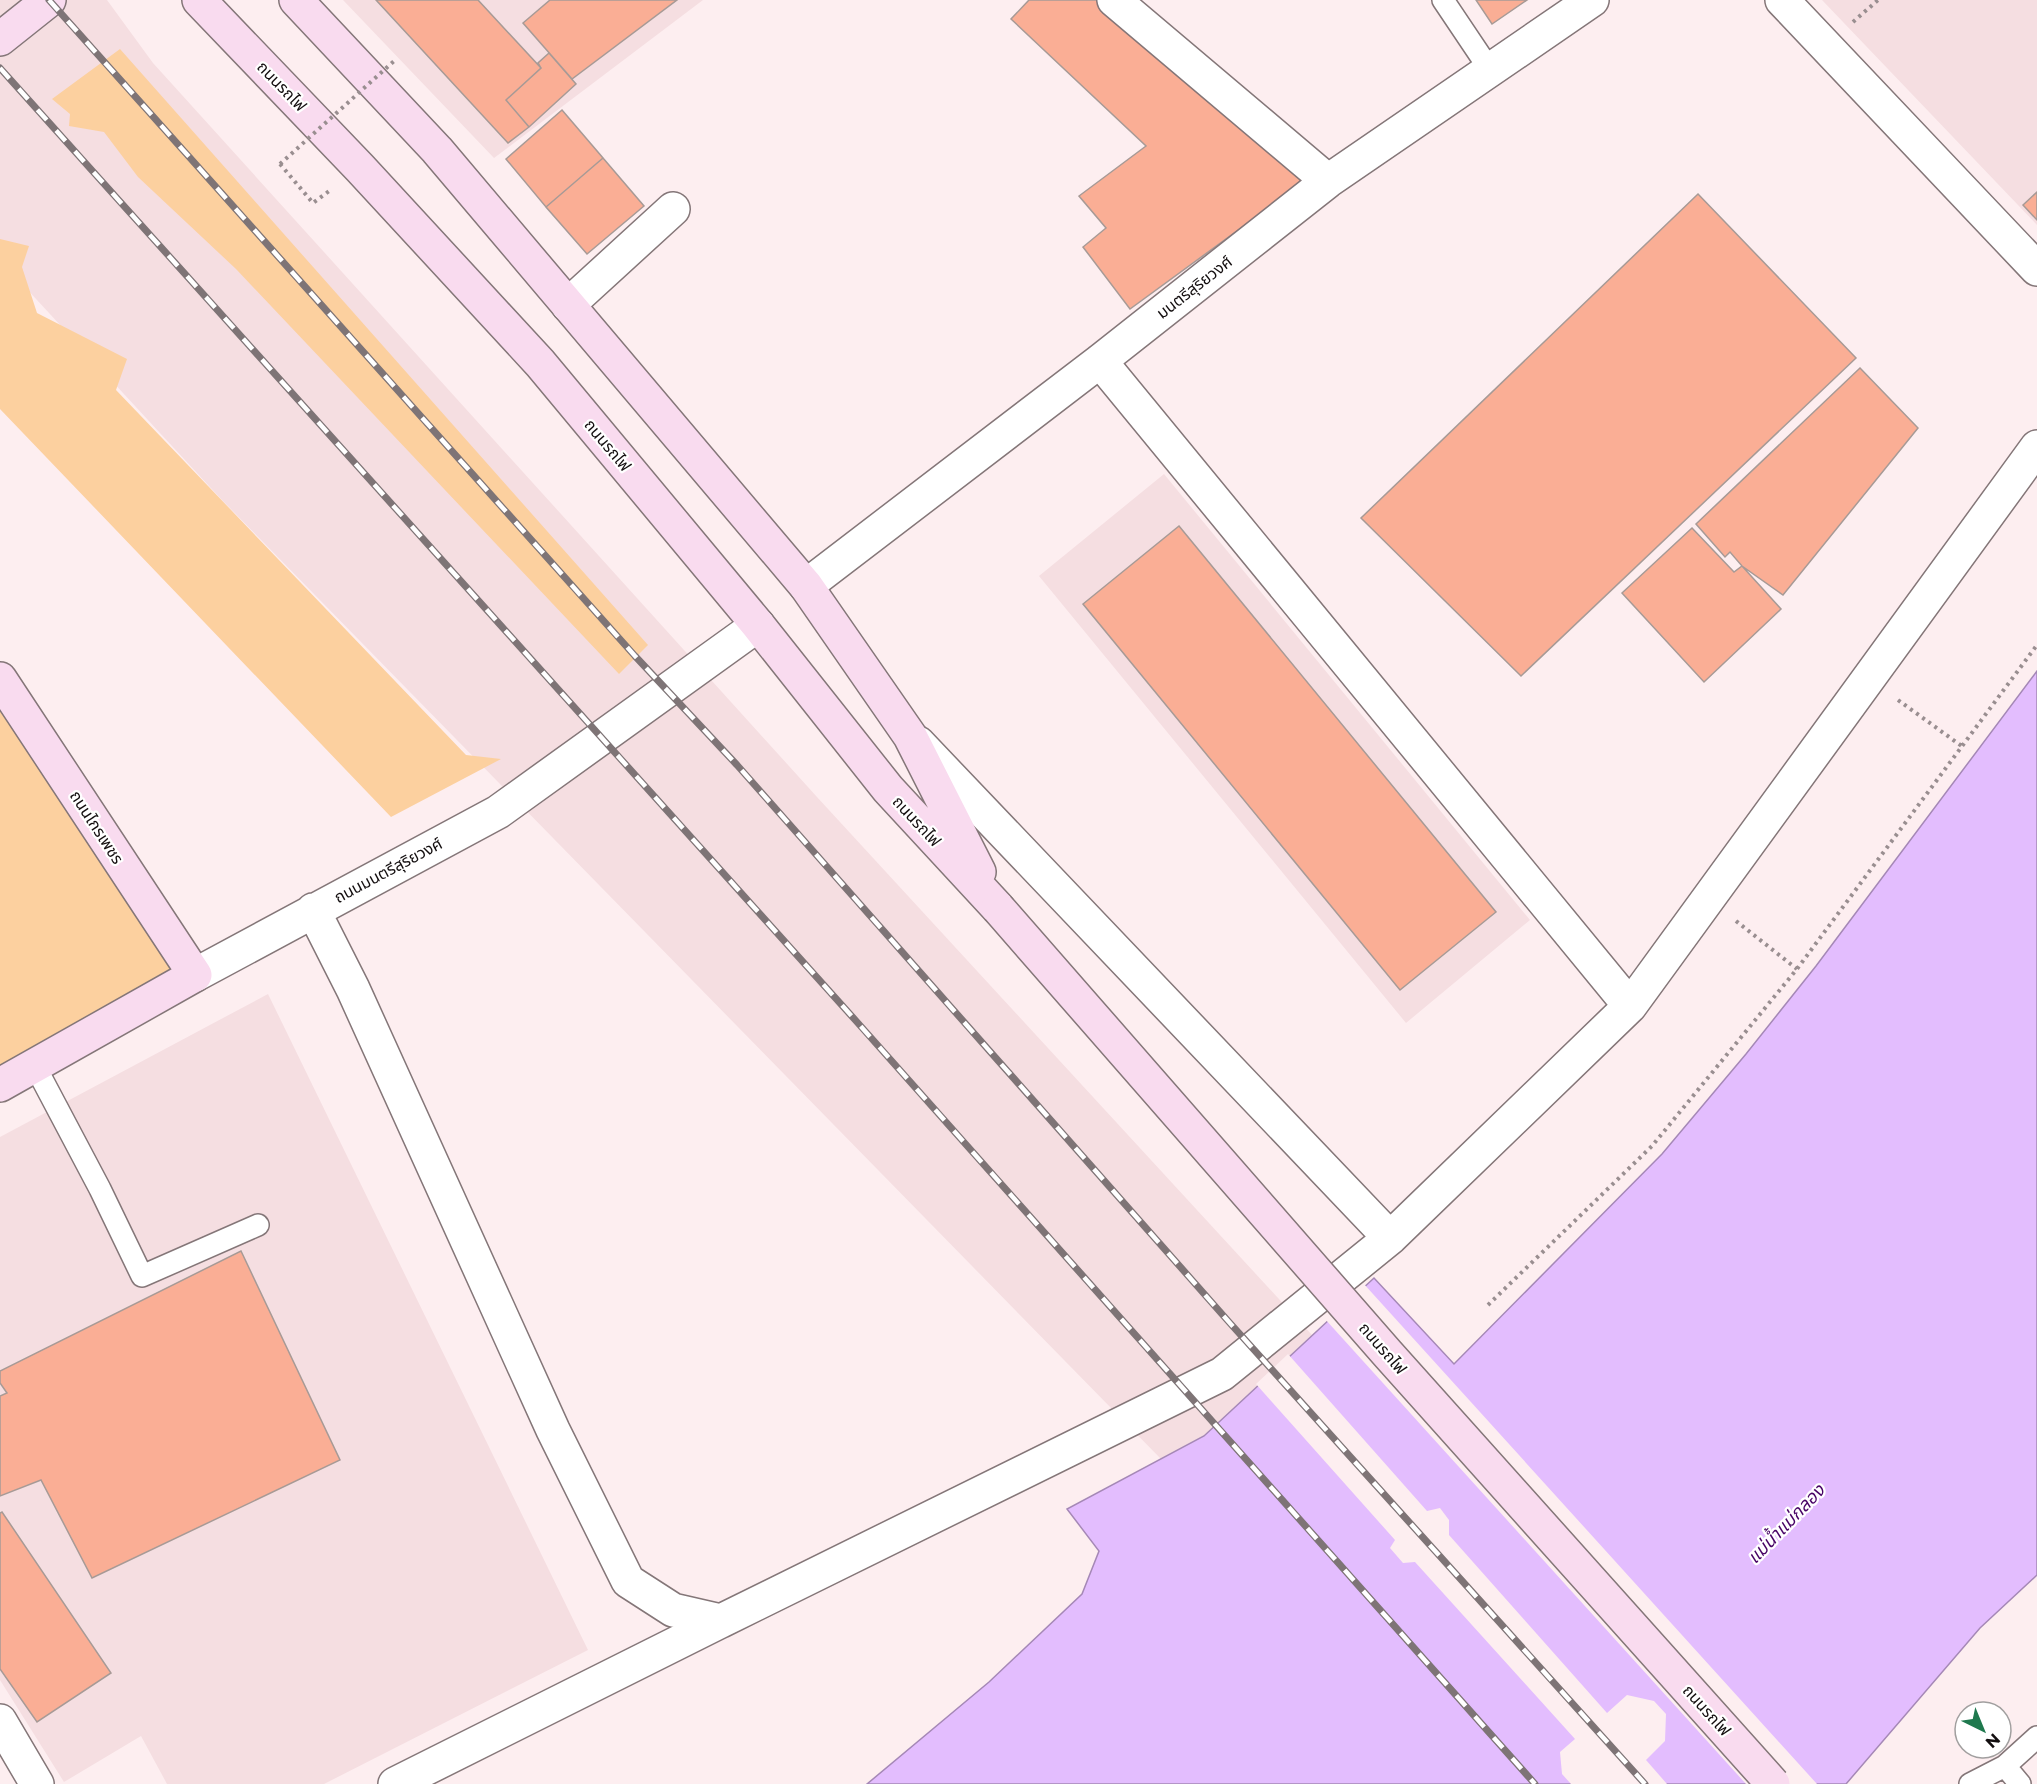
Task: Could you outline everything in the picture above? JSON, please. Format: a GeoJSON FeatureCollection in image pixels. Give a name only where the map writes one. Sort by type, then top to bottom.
{"type":"FeatureCollection","features":[{"type":"Feature","properties":{"kind":"main road"},"geometry":{"type":"LineString","coordinates":[[0,39],[49,0]]}},
{"type":"Feature","properties":{"kind":"main road","name":"ถนนรถไฟ"},"geometry":{"type":"LineString","coordinates":[[199,0],[360,168],[540,363],[758,625],[888,789],[998,908],[1387,1353],[1773,1784]]}},
{"type":"Feature","properties":{"kind":"main road","name":"ถนนรถไฟ"},"geometry":{"type":"LineString","coordinates":[[296,0],[437,150],[806,586],[910,736],[998,908]]}},
{"type":"Feature","properties":{"kind":"main road","name":"ถนนไกรเพชร"},"geometry":{"type":"LineString","coordinates":[[0,680],[195,975]]}},
{"type":"Feature","properties":{"kind":"main road","name":"ถนนมนตรีสุริยวงศ์"},"geometry":{"type":"LineString","coordinates":[[0,1085],[195,975]]}},
{"type":"Feature","properties":{"kind":"street"},"geometry":{"type":"LineString","coordinates":[[1114,0],[1328,181]]}},
{"type":"Feature","properties":{"kind":"street","name":"มนตรีสุริยวงศ์"},"geometry":{"type":"LineString","coordinates":[[806,586],[1100,361],[1328,181],[1592,0]]}},
{"type":"Feature","properties":{"kind":"street"},"geometry":{"type":"LineString","coordinates":[[1782,0],[2037,270]]}},
{"type":"Feature","properties":{"kind":"street"},"geometry":{"type":"LineString","coordinates":[[568,305],[673,209]]}},
{"type":"Feature","properties":{"kind":"street"},"geometry":{"type":"LineString","coordinates":[[1100,361],[1630,1006]]}},
{"type":"Feature","properties":{"kind":"street"},"geometry":{"type":"LineString","coordinates":[[395,1784],[1222,1374],[1390,1238],[1630,1006],[2037,447]]}},
{"type":"Feature","properties":{"kind":"street","name":"ถนนมนตรีสุริยวงศ์"},"geometry":{"type":"LineString","coordinates":[[195,975],[498,812],[758,625]]}},
{"type":"Feature","properties":{"kind":"street"},"geometry":{"type":"LineString","coordinates":[[910,736],[1390,1238]]}},
{"type":"Feature","properties":{"kind":"street"},"geometry":{"type":"LineString","coordinates":[[313,910],[353,989],[553,1430],[628,1581],[673,1610],[721,1621]]}},
{"type":"Feature","properties":{"kind":"street"},"geometry":{"type":"LineString","coordinates":[[0,1721],[37,1784]]}},
{"type":"Feature","properties":{"kind":"lane"},"geometry":{"type":"LineString","coordinates":[[1443,0],[1490,70]]}},
{"type":"Feature","properties":{"kind":"lane"},"geometry":{"type":"LineString","coordinates":[[35,1066],[100,1189],[142,1276],[258,1225]]}},
{"type":"Feature","properties":{"kind":"lane"},"geometry":{"type":"LineString","coordinates":[[1970,1784],[2005,1766],[2037,1737]]}},
{"type":"Feature","properties":{"kind":"lane"},"geometry":{"type":"LineString","coordinates":[[2005,1766],[2020,1784]]}},
{"type":"Feature","properties":{"kind":"path"},"geometry":{"type":"LineString","coordinates":[[313,203],[280,164],[394,61]]}},
{"type":"Feature","properties":{"kind":"path"},"geometry":{"type":"LineString","coordinates":[[1488,1305],[1652,1146],[1797,969],[2037,645]]}},
{"type":"Feature","properties":{"kind":"path"},"geometry":{"type":"LineString","coordinates":[[1896,699],[1963,747]]}},
{"type":"Feature","properties":{"kind":"path"},"geometry":{"type":"LineString","coordinates":[[1733,919],[1797,969]]}},
{"type":"Feature","properties":{"kind":"shaded area"},"geometry":{"type":"Polygon","coordinates":[[[0,0],[107,0],[153,63],[817,797],[1312,1335],[1204,1436],[1161,1459],[221,499],[0,260],[0,0]]]}},
{"type":"Feature","properties":{"kind":"shaded area"},"geometry":{"type":"Polygon","coordinates":[[[343,0],[703,0],[494,158],[343,0]]]}},
{"type":"Feature","properties":{"kind":"shaded area"},"geometry":{"type":"Polygon","coordinates":[[[1822,0],[2037,0],[2037,225],[1822,0]]]}},
{"type":"Feature","properties":{"kind":"shaded area"},"geometry":{"type":"Polygon","coordinates":[[[120,49],[648,645],[619,674],[236,269],[138,177],[104,132],[69,126],[70,114],[52,99],[120,49]]]}},
{"type":"Feature","properties":{"kind":"shaded area"},"geometry":{"type":"Polygon","coordinates":[[[0,239],[29,246],[22,267],[37,313],[127,359],[116,390],[466,755],[501,759],[391,817],[0,409],[0,239]]]}},
{"type":"Feature","properties":{"kind":"shaded area"},"geometry":{"type":"Polygon","coordinates":[[[1164,474],[1530,920],[1406,1023],[1039,576],[1164,474]]]}},
{"type":"Feature","properties":{"kind":"shaded area"},"geometry":{"type":"Polygon","coordinates":[[[0,706],[195,975],[0,1080],[0,706]]]}},
{"type":"Feature","properties":{"kind":"shaded area"},"geometry":{"type":"Polygon","coordinates":[[[268,994],[588,1650],[324,1784],[167,1784],[141,1736],[64,1782],[0,1680],[0,1137],[268,994]]]}},
{"type":"Feature","properties":{"kind":"water","name":"แม่น้ำแม่กลอง"},"geometry":{"type":"Polygon","coordinates":[[[2037,671],[2037,1575],[1980,1628],[1846,1784],[867,1784],[989,1682],[1082,1594],[1099,1551],[1067,1509],[1204,1436],[1374,1278],[1454,1364],[1662,1154],[1816,966],[2037,671]]]}},
{"type":"Feature","properties":{"kind":"pier"},"geometry":{"type":"Polygon","coordinates":[[[1363,1283],[1817,1784],[1746,1784],[1325,1319],[1363,1283]]]}},
{"type":"Feature","properties":{"kind":"pier"},"geometry":{"type":"Polygon","coordinates":[[[1288,1354],[1427,1511],[1440,1508],[1449,1520],[1449,1535],[1607,1713],[1627,1695],[1654,1701],[1666,1714],[1665,1741],[1646,1760],[1667,1784],[1571,1784],[1562,1774],[1560,1752],[1575,1739],[1415,1562],[1403,1563],[1390,1548],[1395,1540],[1256,1384],[1288,1354]]]}},
{"type":"Feature","properties":{"kind":"building"},"geometry":{"type":"Polygon","coordinates":[[[376,0],[478,0],[541,68],[506,100],[529,127],[508,143],[376,0]]]}},
{"type":"Feature","properties":{"kind":"building"},"geometry":{"type":"Polygon","coordinates":[[[550,0],[677,0],[572,79],[523,23],[550,0]]]}},
{"type":"Feature","properties":{"kind":"building"},"geometry":{"type":"Polygon","coordinates":[[[1029,0],[1098,0],[1311,177],[1130,309],[1083,247],[1106,228],[1079,196],[1146,146],[1011,19],[1029,0]]]}},
{"type":"Feature","properties":{"kind":"building"},"geometry":{"type":"Polygon","coordinates":[[[1476,0],[1527,0],[1492,24],[1476,0]]]}},
{"type":"Feature","properties":{"kind":"building"},"geometry":{"type":"Polygon","coordinates":[[[549,53],[576,84],[529,127],[506,100],[541,68],[538,63],[549,53]]]}},
{"type":"Feature","properties":{"kind":"building"},"geometry":{"type":"Polygon","coordinates":[[[562,110],[603,158],[546,207],[506,159],[562,110]]]}},
{"type":"Feature","properties":{"kind":"building"},"geometry":{"type":"Polygon","coordinates":[[[603,158],[644,206],[587,254],[546,207],[603,158]]]}},
{"type":"Feature","properties":{"kind":"building"},"geometry":{"type":"Polygon","coordinates":[[[2037,192],[2037,220],[2023,205],[2037,192]]]}},
{"type":"Feature","properties":{"kind":"building"},"geometry":{"type":"Polygon","coordinates":[[[1698,194],[1856,358],[1521,676],[1361,518],[1698,194]]]}},
{"type":"Feature","properties":{"kind":"building"},"geometry":{"type":"Polygon","coordinates":[[[1860,368],[1918,428],[1783,595],[1742,566],[1730,552],[1725,557],[1696,524],[1860,368]]]}},
{"type":"Feature","properties":{"kind":"building"},"geometry":{"type":"Polygon","coordinates":[[[1179,526],[1496,912],[1400,990],[1083,604],[1179,526]]]}},
{"type":"Feature","properties":{"kind":"building"},"geometry":{"type":"Polygon","coordinates":[[[1692,528],[1734,572],[1742,566],[1781,609],[1704,682],[1622,593],[1692,528]]]}},
{"type":"Feature","properties":{"kind":"building"},"geometry":{"type":"Polygon","coordinates":[[[241,1251],[340,1460],[92,1578],[41,1480],[0,1496],[0,1396],[7,1393],[0,1383],[0,1371],[241,1251]]]}},
{"type":"Feature","properties":{"kind":"building"},"geometry":{"type":"Polygon","coordinates":[[[2,1512],[111,1673],[37,1722],[0,1669],[0,1513],[2,1512]]]}},
{"type":"Feature","properties":{"kind":"railway"},"geometry":{"type":"LineString","coordinates":[[49,0],[635,656],[737,765],[1229,1322],[1645,1784]]}},
{"type":"Feature","properties":{"kind":"railway"},"geometry":{"type":"LineString","coordinates":[[0,68],[857,1022],[1535,1784]]}}]}
